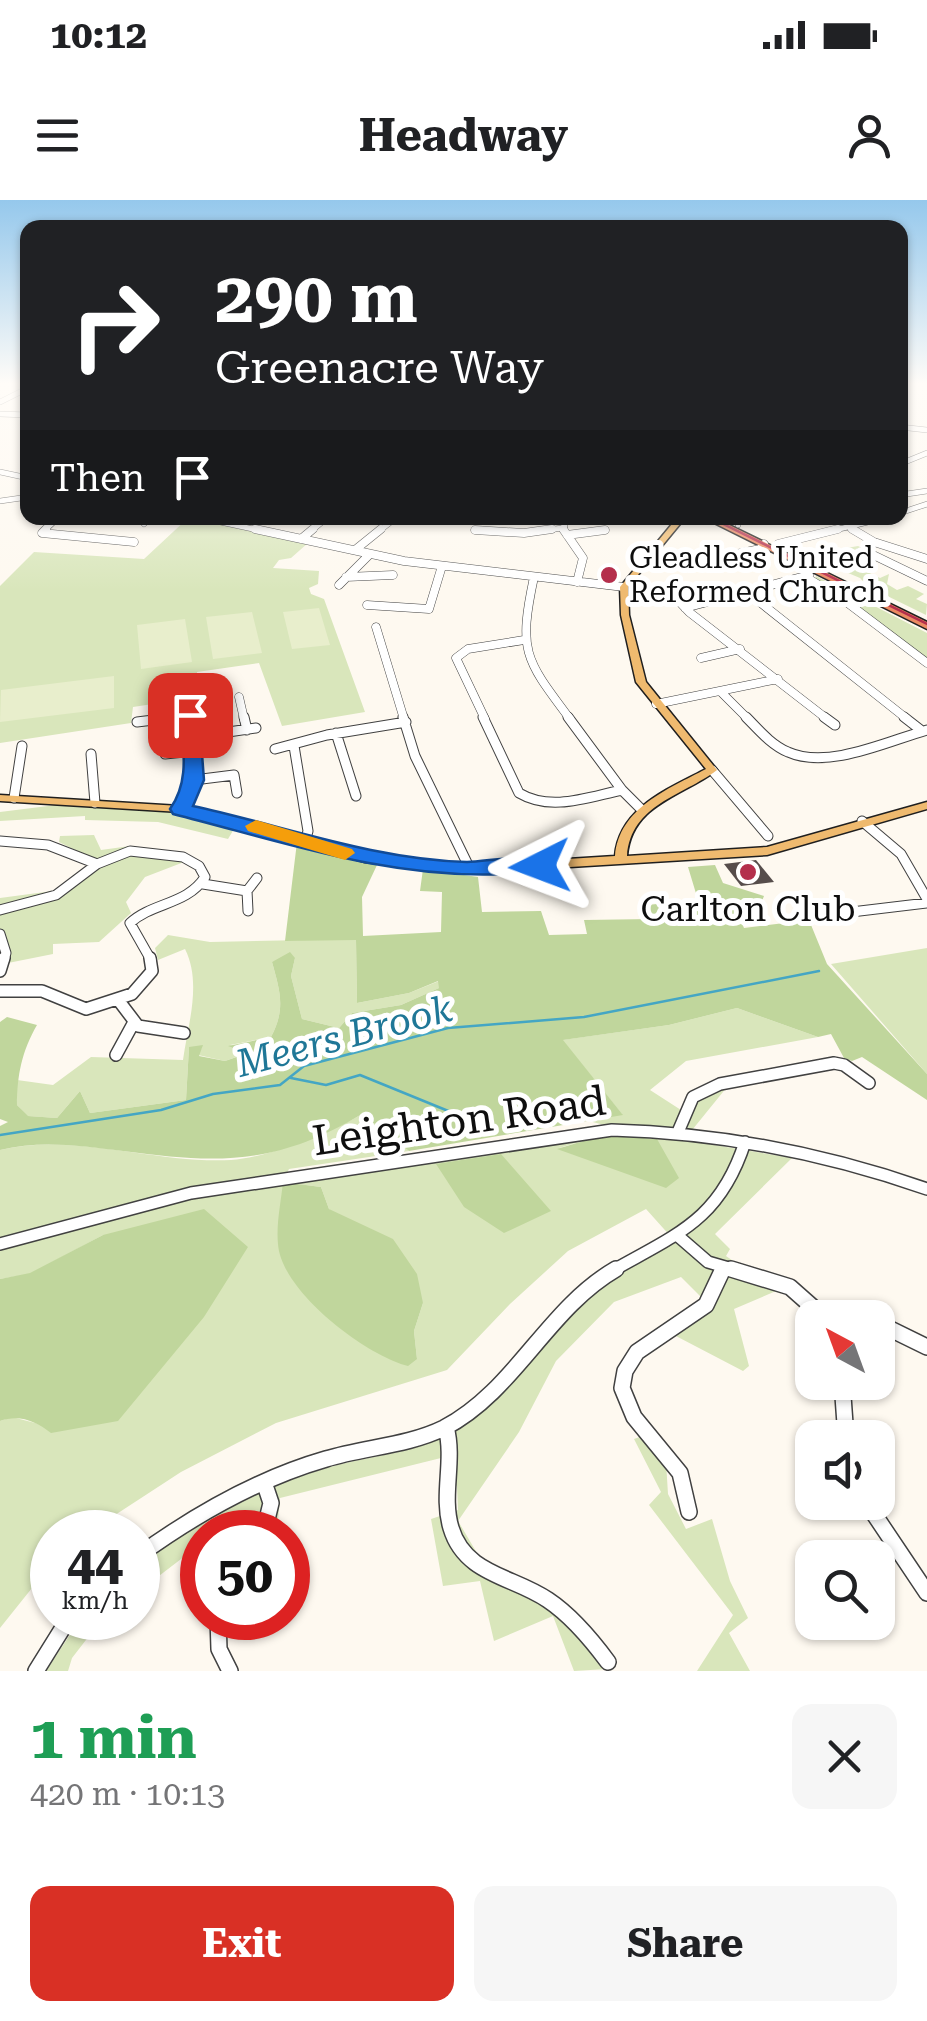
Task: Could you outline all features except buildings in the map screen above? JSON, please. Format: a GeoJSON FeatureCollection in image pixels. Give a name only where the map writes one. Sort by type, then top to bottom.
{"type":"FeatureCollection","features":[{"type":"Feature","properties":{"kind":"highway"},"geometry":{"type":"LineString","coordinates":[[720,525],[758,548],[820,572],[927,626]]}},
{"type":"Feature","properties":{"kind":"highway"},"geometry":{"type":"LineString","coordinates":[[746,525],[927,617]]}},
{"type":"Feature","properties":{"kind":"main road"},"geometry":{"type":"LineString","coordinates":[[620,860],[621,844],[642,810],[712,770],[641,682],[626,615],[624,587],[675,525]]}},
{"type":"Feature","properties":{"kind":"main road"},"geometry":{"type":"LineString","coordinates":[[0,798],[180,809],[378,860],[470,869],[781,849],[862,821],[927,805]]}},
{"type":"Feature","properties":{"kind":"street"},"geometry":{"type":"LineString","coordinates":[[34,538],[51,525]]}},
{"type":"Feature","properties":{"kind":"street"},"geometry":{"type":"LineString","coordinates":[[235,525],[442,566],[624,587]]}},
{"type":"Feature","properties":{"kind":"street"},"geometry":{"type":"LineString","coordinates":[[301,539],[318,525]]}},
{"type":"Feature","properties":{"kind":"street"},"geometry":{"type":"LineString","coordinates":[[355,550],[387,525]]}},
{"type":"Feature","properties":{"kind":"street"},"geometry":{"type":"LineString","coordinates":[[564,525],[564,531],[584,558],[577,582]]}},
{"type":"Feature","properties":{"kind":"street"},"geometry":{"type":"LineString","coordinates":[[778,544],[860,525]]}},
{"type":"Feature","properties":{"kind":"street"},"geometry":{"type":"LineString","coordinates":[[850,528],[870,541],[926,557]]}},
{"type":"Feature","properties":{"kind":"street"},"geometry":{"type":"LineString","coordinates":[[475,530],[524,536],[605,530]]}},
{"type":"Feature","properties":{"kind":"street"},"geometry":{"type":"LineString","coordinates":[[42,534],[134,542]]}},
{"type":"Feature","properties":{"kind":"street"},"geometry":{"type":"LineString","coordinates":[[651,554],[700,562],[758,548]]}},
{"type":"Feature","properties":{"kind":"street"},"geometry":{"type":"LineString","coordinates":[[859,553],[865,551],[927,581]]}},
{"type":"Feature","properties":{"kind":"street"},"geometry":{"type":"LineString","coordinates":[[339,585],[370,554]]}},
{"type":"Feature","properties":{"kind":"street"},"geometry":{"type":"LineString","coordinates":[[367,605],[433,609],[442,566]]}},
{"type":"Feature","properties":{"kind":"street"},"geometry":{"type":"LineString","coordinates":[[685,608],[820,572]]}},
{"type":"Feature","properties":{"kind":"street"},"geometry":{"type":"LineString","coordinates":[[346,577],[393,575]]}},
{"type":"Feature","properties":{"kind":"street"},"geometry":{"type":"LineString","coordinates":[[804,576],[845,601],[927,662]]}},
{"type":"Feature","properties":{"kind":"street"},"geometry":{"type":"LineString","coordinates":[[534,577],[524,619],[524,640],[536,674],[622,790],[642,810]]}},
{"type":"Feature","properties":{"kind":"street"},"geometry":{"type":"LineString","coordinates":[[670,592],[685,608],[835,725]]}},
{"type":"Feature","properties":{"kind":"street"},"geometry":{"type":"LineString","coordinates":[[746,592],[924,730]]}},
{"type":"Feature","properties":{"kind":"street"},"geometry":{"type":"LineString","coordinates":[[376,627],[424,776],[470,869]]}},
{"type":"Feature","properties":{"kind":"street"},"geometry":{"type":"LineString","coordinates":[[524,640],[468,649],[456,658],[519,793],[542,803],[622,790]]}},
{"type":"Feature","properties":{"kind":"street"},"geometry":{"type":"LineString","coordinates":[[701,658],[740,649]]}},
{"type":"Feature","properties":{"kind":"street"},"geometry":{"type":"LineString","coordinates":[[656,704],[778,679]]}},
{"type":"Feature","properties":{"kind":"street"},"geometry":{"type":"LineString","coordinates":[[722,693],[782,749],[805,758],[924,730]]}},
{"type":"Feature","properties":{"kind":"street"},"geometry":{"type":"LineString","coordinates":[[194,737],[252,729],[239,697]]}},
{"type":"Feature","properties":{"kind":"street"},"geometry":{"type":"LineString","coordinates":[[137,722],[190,715],[194,780],[190,796],[180,809]]}},
{"type":"Feature","properties":{"kind":"street"},"geometry":{"type":"LineString","coordinates":[[275,749],[406,722]]}},
{"type":"Feature","properties":{"kind":"street"},"geometry":{"type":"LineString","coordinates":[[336,734],[356,796]]}},
{"type":"Feature","properties":{"kind":"street"},"geometry":{"type":"LineString","coordinates":[[14,798],[22,746]]}},
{"type":"Feature","properties":{"kind":"street"},"geometry":{"type":"LineString","coordinates":[[294,746],[308,831],[305,842]]}},
{"type":"Feature","properties":{"kind":"street"},"geometry":{"type":"LineString","coordinates":[[165,748],[165,754],[194,752]]}},
{"type":"Feature","properties":{"kind":"street"},"geometry":{"type":"LineString","coordinates":[[90,754],[95,803]]}},
{"type":"Feature","properties":{"kind":"street"},"geometry":{"type":"LineString","coordinates":[[712,770],[768,836]]}},
{"type":"Feature","properties":{"kind":"street"},"geometry":{"type":"LineString","coordinates":[[194,780],[234,775],[237,794]]}},
{"type":"Feature","properties":{"kind":"street"},"geometry":{"type":"LineString","coordinates":[[818,916],[927,901],[901,854],[862,821]]}},
{"type":"Feature","properties":{"kind":"street"},"geometry":{"type":"LineString","coordinates":[[0,842],[48,845],[97,864]]}},
{"type":"Feature","properties":{"kind":"street"},"geometry":{"type":"LineString","coordinates":[[0,910],[56,895],[97,864],[130,851],[166,854],[204,871],[203,884],[190,896],[148,908],[130,923],[133,934],[148,948],[152,970],[142,986],[120,1001],[86,1009],[42,991],[0,991]]}},
{"type":"Feature","properties":{"kind":"street"},"geometry":{"type":"LineString","coordinates":[[248,911],[247,891],[257,878]]}},
{"type":"Feature","properties":{"kind":"street"},"geometry":{"type":"LineString","coordinates":[[203,884],[247,891]]}},
{"type":"Feature","properties":{"kind":"street"},"geometry":{"type":"LineString","coordinates":[[0,934],[6,953],[0,972]]}},
{"type":"Feature","properties":{"kind":"street"},"geometry":{"type":"LineString","coordinates":[[120,1001],[138,1026],[184,1033]]}},
{"type":"Feature","properties":{"kind":"street"},"geometry":{"type":"LineString","coordinates":[[116,1056],[134,1022]]}},
{"type":"Feature","properties":{"kind":"street"},"geometry":{"type":"LineString","coordinates":[[678,1132],[693,1097],[720,1084],[834,1063],[844,1064],[869,1083]]}},
{"type":"Feature","properties":{"kind":"street","name":"Leighton Road"},"geometry":{"type":"LineString","coordinates":[[0,1244],[161,1201],[262,1180],[612,1130],[678,1132],[745,1142],[856,1164],[927,1189]]}},
{"type":"Feature","properties":{"kind":"street"},"geometry":{"type":"LineString","coordinates":[[160,1541],[196,1516],[264,1482],[326,1459],[410,1442],[446,1427],[495,1389],[560,1312],[594,1283],[678,1236],[710,1210],[733,1174],[745,1142]]}},
{"type":"Feature","properties":{"kind":"street"},"geometry":{"type":"LineString","coordinates":[[678,1236],[693,1252],[722,1268],[790,1287],[805,1300]]}},
{"type":"Feature","properties":{"kind":"street"},"geometry":{"type":"LineString","coordinates":[[689,1512],[680,1473],[626,1406],[624,1378],[637,1352],[706,1305],[722,1268]]}},
{"type":"Feature","properties":{"kind":"street"},"geometry":{"type":"LineString","coordinates":[[895,1331],[927,1347]]}},
{"type":"Feature","properties":{"kind":"street"},"geometry":{"type":"LineString","coordinates":[[446,1427],[452,1458],[446,1508],[460,1548],[491,1576],[530,1588],[549,1600],[571,1618],[608,1662]]}},
{"type":"Feature","properties":{"kind":"street"},"geometry":{"type":"LineString","coordinates":[[264,1482],[269,1510]]}},
{"type":"Feature","properties":{"kind":"street"},"geometry":{"type":"LineString","coordinates":[[878,1520],[927,1593]]}},
{"type":"Feature","properties":{"kind":"street"},"geometry":{"type":"LineString","coordinates":[[36,1671],[55,1640]]}},
{"type":"Feature","properties":{"kind":"street"},"geometry":{"type":"LineString","coordinates":[[219,1640],[230,1671]]}},
{"type":"Feature","properties":{"kind":"green space"},"geometry":{"type":"Polygon","coordinates":[[[180,525],[222,525],[308,543],[291,558],[279,560],[273,568],[319,571],[318,584],[309,588],[311,594],[324,599],[365,712],[282,726],[259,663],[197,672],[199,697],[133,707],[131,723],[0,743],[0,586],[34,552],[144,559],[180,525]]]}},
{"type":"Feature","properties":{"kind":"green space"},"geometry":{"type":"Polygon","coordinates":[[[862,548],[825,556],[840,563],[852,558],[871,567],[865,571],[880,578],[889,574],[887,584],[897,590],[908,586],[924,594],[916,599],[927,604],[926,615],[869,587],[860,578],[796,551],[806,555],[862,548]]]}},
{"type":"Feature","properties":{"kind":"green space"},"geometry":{"type":"Polygon","coordinates":[[[816,576],[927,633],[927,658],[815,579],[816,576]]]}},
{"type":"Feature","properties":{"kind":"green space"},"geometry":{"type":"Polygon","coordinates":[[[319,608],[330,645],[292,649],[283,612],[319,608]]]}},
{"type":"Feature","properties":{"kind":"green space"},"geometry":{"type":"Polygon","coordinates":[[[252,612],[262,653],[213,659],[206,617],[252,612]]]}},
{"type":"Feature","properties":{"kind":"green space"},"geometry":{"type":"Polygon","coordinates":[[[185,619],[192,662],[141,669],[137,625],[185,619]]]}},
{"type":"Feature","properties":{"kind":"green space"},"geometry":{"type":"Polygon","coordinates":[[[114,676],[114,708],[0,722],[1,690],[114,676]]]}},
{"type":"Feature","properties":{"kind":"green space"},"geometry":{"type":"Polygon","coordinates":[[[56,805],[195,814],[237,824],[228,839],[158,822],[85,820],[85,816],[0,821],[0,812],[56,805]]]}},
{"type":"Feature","properties":{"kind":"green space"},"geometry":{"type":"Polygon","coordinates":[[[94,835],[101,850],[130,846],[184,862],[145,877],[126,902],[131,913],[99,942],[53,944],[53,954],[8,963],[0,949],[0,898],[60,890],[99,862],[59,842],[60,836],[94,835]]]}},
{"type":"Feature","properties":{"kind":"green space"},"geometry":{"type":"Polygon","coordinates":[[[297,842],[377,865],[362,897],[363,936],[441,932],[442,892],[420,891],[423,869],[478,877],[482,912],[541,911],[549,935],[587,934],[584,920],[651,919],[647,905],[698,900],[688,867],[715,865],[723,883],[764,896],[762,901],[736,910],[744,928],[809,920],[827,964],[927,1074],[927,1100],[862,1057],[852,1061],[844,1058],[831,1034],[818,1037],[737,1008],[669,1025],[563,1040],[623,1115],[409,1151],[362,1114],[302,1143],[247,1156],[189,1158],[61,1145],[0,1150],[0,1126],[8,1122],[0,1119],[0,1022],[7,1017],[37,1025],[21,1064],[17,1105],[28,1116],[57,1118],[80,1091],[90,1113],[186,1100],[189,1047],[203,1045],[199,1056],[225,1061],[248,1053],[228,1046],[271,1037],[280,1009],[272,962],[290,952],[295,958],[291,976],[302,1019],[339,1028],[352,1013],[401,1005],[439,988],[438,981],[409,993],[357,1003],[356,940],[285,941],[297,842]]]}},
{"type":"Feature","properties":{"kind":"green space"},"geometry":{"type":"Polygon","coordinates":[[[168,935],[210,942],[356,939],[357,1003],[409,993],[439,981],[439,988],[401,1005],[352,1013],[339,1028],[302,1019],[291,976],[295,958],[272,962],[280,1009],[271,1037],[230,1045],[250,1052],[225,1061],[198,1055],[202,1047],[189,1047],[186,1100],[90,1113],[80,1091],[57,1118],[27,1116],[17,1105],[17,1080],[53,1085],[91,1057],[183,1060],[193,976],[185,949],[158,960],[155,948],[168,935]]]}},
{"type":"Feature","properties":{"kind":"green space"},"geometry":{"type":"Polygon","coordinates":[[[927,948],[927,1074],[831,964],[927,948]]]}},
{"type":"Feature","properties":{"kind":"green space"},"geometry":{"type":"Polygon","coordinates":[[[737,1008],[818,1037],[686,1061],[650,1090],[681,1110],[703,1093],[727,1087],[684,1140],[792,1158],[715,1234],[730,1249],[726,1256],[776,1291],[734,1309],[749,1366],[743,1371],[674,1335],[712,1308],[681,1277],[614,1302],[556,1361],[519,1432],[458,1521],[490,1575],[568,1610],[607,1669],[574,1671],[553,1616],[494,1641],[480,1581],[443,1586],[431,1519],[458,1510],[457,1487],[445,1457],[280,1498],[279,1510],[227,1510],[314,1472],[420,1446],[463,1425],[501,1390],[582,1299],[672,1238],[646,1209],[568,1251],[447,1370],[276,1423],[181,1472],[123,1510],[30,1510],[30,1590],[0,1628],[0,1421],[12,1417],[39,1424],[103,1235],[30,1274],[0,1279],[0,1150],[29,1145],[86,1146],[173,1158],[231,1160],[299,1143],[362,1114],[409,1151],[289,1169],[283,1181],[603,1135],[559,1148],[657,1139],[589,1121],[622,1114],[562,1040],[669,1025],[737,1008]],[[283,1182],[417,1359],[414,1331],[423,1303],[329,1209],[321,1187],[283,1182]]]}},
{"type":"Feature","properties":{"kind":"green space"},"geometry":{"type":"Polygon","coordinates":[[[603,1135],[657,1139],[679,1178],[666,1188],[557,1149],[603,1135]]]}},
{"type":"Feature","properties":{"kind":"green space"},"geometry":{"type":"Polygon","coordinates":[[[501,1154],[551,1211],[504,1233],[464,1207],[436,1164],[501,1154]]]}},
{"type":"Feature","properties":{"kind":"green space"},"geometry":{"type":"Polygon","coordinates":[[[283,1182],[321,1187],[329,1209],[393,1239],[417,1274],[423,1303],[414,1331],[417,1359],[408,1366],[390,1360],[349,1335],[309,1300],[294,1281],[278,1244],[283,1182]]]}},
{"type":"Feature","properties":{"kind":"green space"},"geometry":{"type":"Polygon","coordinates":[[[204,1209],[248,1247],[204,1317],[118,1421],[51,1433],[27,1420],[0,1421],[0,1279],[30,1273],[103,1235],[204,1209]]]}},
{"type":"Feature","properties":{"kind":"green space"},"geometry":{"type":"Polygon","coordinates":[[[645,1435],[666,1462],[668,1494],[686,1529],[712,1519],[730,1581],[748,1618],[729,1633],[750,1671],[697,1671],[733,1615],[649,1505],[661,1492],[634,1439],[645,1435]]]}},
{"type":"Feature","properties":{"kind":"green space"},"geometry":{"type":"Polygon","coordinates":[[[180,1537],[180,1560],[160,1575],[160,1551],[180,1537]]]}},
{"type":"Feature","properties":{"kind":"green space"},"geometry":{"type":"Polygon","coordinates":[[[66,1640],[86,1640],[72,1658],[68,1671],[46,1671],[66,1640]]]}},
{"type":"Feature","properties":{"kind":"waterway","name":"Meers Brook"},"geometry":{"type":"LineString","coordinates":[[0,1135],[161,1110],[213,1094],[280,1085],[304,1066],[448,1028],[584,1017],[819,971]]}},
{"type":"Feature","properties":{"kind":"waterway"},"geometry":{"type":"LineString","coordinates":[[291,1078],[326,1085],[360,1075],[490,1128]]}},
{"type":"Feature","properties":{"kind":"tram line"},"geometry":{"type":"LineString","coordinates":[[725,525],[927,624]]}},
{"type":"Feature","properties":{"kind":"slow traffic"},"geometry":{"type":"LineString","coordinates":[[256,826],[345,853]]}},
{"type":"Feature","properties":{"kind":"place","name":"Gleadless United Reformed Church"},"geometry":{"type":"Point","coordinates":[609,575]}},
{"type":"Feature","properties":{"kind":"place","name":"Carlton Club"},"geometry":{"type":"Point","coordinates":[748,872]}},
{"type":"Feature","properties":{"kind":"route"},"geometry":{"type":"LineString","coordinates":[[190,715],[194,780],[190,796],[180,809],[365,858],[444,868],[540,866]]}}]}
